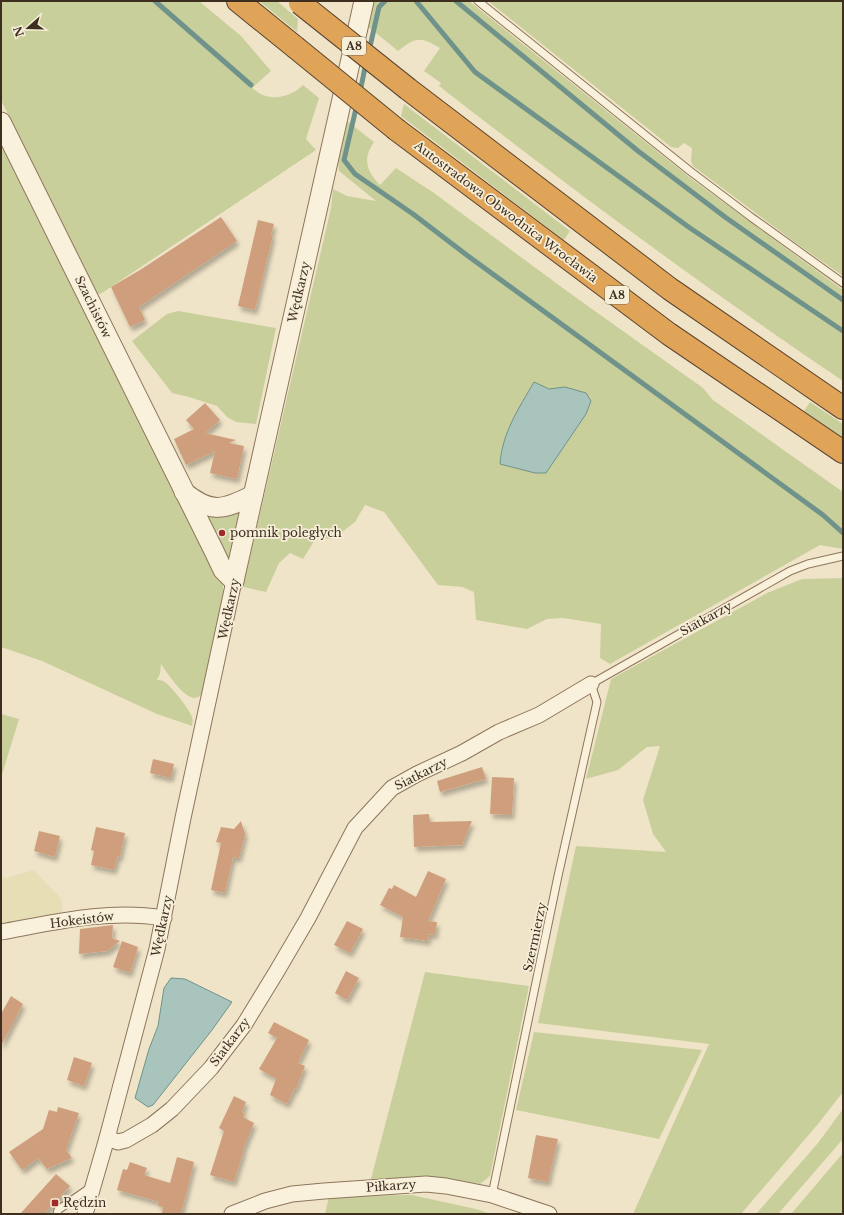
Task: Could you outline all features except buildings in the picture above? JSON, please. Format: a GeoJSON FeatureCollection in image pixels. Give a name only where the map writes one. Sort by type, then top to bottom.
{"type":"FeatureCollection","features":[{"type":"Feature","properties":{"kind":"highway","name":"Autostradowa Obwodnica Wrocławia"},"geometry":{"type":"LineString","coordinates":[[238,1],[397,130],[668,334],[843,452]]}},
{"type":"Feature","properties":{"kind":"highway","name":"A8"},"geometry":{"type":"LineString","coordinates":[[299,2],[408,89],[670,289],[843,408]]}},
{"type":"Feature","properties":{"kind":"street","name":"Wędkarzy"},"geometry":{"type":"LineString","coordinates":[[85,1214],[107,1138],[157,950],[234,582],[364,1]]}},
{"type":"Feature","properties":{"kind":"street","name":"Szachistów"},"geometry":{"type":"LineString","coordinates":[[1,122],[184,492],[224,570],[234,582]]}},
{"type":"Feature","properties":{"kind":"street","name":"Szachistów"},"geometry":{"type":"LineString","coordinates":[[184,492],[202,504],[215,508],[228,506],[253,495]]}},
{"type":"Feature","properties":{"kind":"street","name":"Siatkarzy"},"geometry":{"type":"LineString","coordinates":[[107,1138],[118,1142],[126,1140],[152,1125],[172,1109],[211,1068],[244,1025],[278,971],[308,918],[355,828],[392,788],[417,774],[462,753],[499,732],[539,715],[591,684]]}},
{"type":"Feature","properties":{"kind":"street","name":"Hokeistów"},"geometry":{"type":"LineString","coordinates":[[1,932],[82,917],[104,915],[151,916],[164,918]]}},
{"type":"Feature","properties":{"kind":"street","name":"Piłkarzy"},"geometry":{"type":"LineString","coordinates":[[232,1214],[265,1201],[292,1194],[426,1184],[446,1186],[492,1195],[549,1214]]}},
{"type":"Feature","properties":{"kind":"lane"},"geometry":{"type":"LineString","coordinates":[[478,1],[690,171],[843,283]]}},
{"type":"Feature","properties":{"kind":"lane","name":"Siatkarzy"},"geometry":{"type":"LineString","coordinates":[[591,684],[790,571],[808,564],[843,556]]}},
{"type":"Feature","properties":{"kind":"lane","name":"Szermierzy"},"geometry":{"type":"LineString","coordinates":[[492,1195],[558,876],[597,702],[591,684]]}},
{"type":"Feature","properties":{"kind":"lane"},"geometry":{"type":"LineString","coordinates":[[57,1214],[58,1210],[94,1184]]}},
{"type":"Feature","properties":{"kind":"shaded area"},"geometry":{"type":"Polygon","coordinates":[[[34,870],[61,898],[63,917],[1,926],[1,877],[6,878],[34,870]]]}},
{"type":"Feature","properties":{"kind":"green space"},"geometry":{"type":"Polygon","coordinates":[[[1,1],[199,1],[241,36],[271,71],[252,88],[264,95],[281,97],[295,91],[303,85],[319,98],[306,139],[316,150],[102,293],[96,295],[1,100],[1,1]]]}},
{"type":"Feature","properties":{"kind":"green space"},"geometry":{"type":"Polygon","coordinates":[[[259,1],[277,1],[298,19],[297,32],[259,1]]]}},
{"type":"Feature","properties":{"kind":"green space"},"geometry":{"type":"Polygon","coordinates":[[[371,1],[469,1],[693,180],[843,290],[843,381],[740,310],[639,237],[439,86],[441,83],[424,71],[440,48],[428,41],[418,40],[409,43],[398,51],[366,25],[371,1]]]}},
{"type":"Feature","properties":{"kind":"green space"},"geometry":{"type":"Polygon","coordinates":[[[488,1],[843,1],[843,276],[793,241],[693,166],[691,161],[692,148],[684,143],[678,148],[671,147],[488,1]]]}},
{"type":"Feature","properties":{"kind":"green space"},"geometry":{"type":"Polygon","coordinates":[[[404,104],[570,231],[564,240],[401,116],[404,104]]]}},
{"type":"Feature","properties":{"kind":"green space"},"geometry":{"type":"Polygon","coordinates":[[[347,121],[374,142],[370,148],[367,160],[369,170],[380,185],[396,168],[434,193],[571,294],[703,388],[713,400],[843,492],[843,549],[820,545],[610,664],[600,658],[601,624],[563,618],[547,619],[527,629],[476,620],[474,592],[462,587],[438,585],[384,512],[365,505],[355,522],[333,539],[316,538],[303,559],[290,553],[279,563],[266,592],[243,587],[331,208],[333,189],[347,196],[376,201],[339,171],[338,158],[347,121]]]}},
{"type":"Feature","properties":{"kind":"green space"},"geometry":{"type":"Polygon","coordinates":[[[1,140],[219,571],[223,585],[223,605],[205,692],[194,698],[185,694],[161,664],[160,674],[157,680],[162,680],[166,683],[189,710],[193,721],[192,726],[157,714],[42,661],[1,647],[1,140]]]}},
{"type":"Feature","properties":{"kind":"green space"},"geometry":{"type":"Polygon","coordinates":[[[178,311],[276,328],[256,424],[236,422],[227,417],[217,406],[172,393],[132,341],[167,314],[178,311]]]}},
{"type":"Feature","properties":{"kind":"green space"},"geometry":{"type":"Polygon","coordinates":[[[810,402],[843,424],[843,438],[804,411],[810,402]]]}},
{"type":"Feature","properties":{"kind":"green space"},"geometry":{"type":"Polygon","coordinates":[[[240,513],[229,558],[226,558],[205,515],[240,513]]]}},
{"type":"Feature","properties":{"kind":"green space"},"geometry":{"type":"Polygon","coordinates":[[[843,578],[843,1092],[818,1124],[741,1214],[633,1214],[709,1044],[538,1023],[576,846],[666,852],[653,834],[643,800],[660,746],[647,747],[618,770],[586,779],[611,679],[767,593],[802,579],[843,578]]]}},
{"type":"Feature","properties":{"kind":"green space"},"geometry":{"type":"Polygon","coordinates":[[[1,714],[19,719],[1,778],[1,714]]]}},
{"type":"Feature","properties":{"kind":"green space"},"geometry":{"type":"Polygon","coordinates":[[[425,972],[529,986],[490,1176],[480,1184],[445,1178],[371,1179],[425,972]]]}},
{"type":"Feature","properties":{"kind":"green space"},"geometry":{"type":"Polygon","coordinates":[[[534,1032],[702,1050],[659,1139],[516,1110],[534,1032]]]}},
{"type":"Feature","properties":{"kind":"green space"},"geometry":{"type":"Polygon","coordinates":[[[843,1109],[843,1139],[778,1214],[756,1214],[818,1143],[843,1109]]]}},
{"type":"Feature","properties":{"kind":"green space"},"geometry":{"type":"Polygon","coordinates":[[[843,1153],[843,1214],[791,1214],[843,1153]]]}},
{"type":"Feature","properties":{"kind":"green space"},"geometry":{"type":"Polygon","coordinates":[[[412,1195],[476,1209],[491,1214],[325,1214],[329,1196],[412,1195]]]}},
{"type":"Feature","properties":{"kind":"water"},"geometry":{"type":"Polygon","coordinates":[[[534,382],[549,389],[565,387],[586,393],[591,401],[586,414],[546,473],[535,473],[500,464],[504,442],[512,421],[534,382]]]}},
{"type":"Feature","properties":{"kind":"water"},"geometry":{"type":"Polygon","coordinates":[[[171,978],[185,979],[232,1002],[153,1105],[148,1107],[135,1098],[149,1049],[158,1026],[164,988],[171,978]]]}},
{"type":"Feature","properties":{"kind":"waterway"},"geometry":{"type":"LineString","coordinates":[[155,1],[251,85]]}},
{"type":"Feature","properties":{"kind":"waterway"},"geometry":{"type":"LineString","coordinates":[[369,51],[379,7],[385,1]]}},
{"type":"Feature","properties":{"kind":"waterway"},"geometry":{"type":"LineString","coordinates":[[416,1],[475,72],[690,228],[843,331]]}},
{"type":"Feature","properties":{"kind":"waterway"},"geometry":{"type":"LineString","coordinates":[[456,1],[638,151],[725,217],[843,300]]}},
{"type":"Feature","properties":{"kind":"waterway"},"geometry":{"type":"LineString","coordinates":[[360,92],[366,63]]}},
{"type":"Feature","properties":{"kind":"waterway"},"geometry":{"type":"LineString","coordinates":[[357,104],[344,160],[355,174],[413,214],[468,256],[823,515],[843,533]]}},
{"type":"Feature","properties":{"kind":"place","name":"pomnik poległych"},"geometry":{"type":"Point","coordinates":[222,533]}},
{"type":"Feature","properties":{"kind":"place","name":"Rędzin"},"geometry":{"type":"Point","coordinates":[55,1203]}}]}
